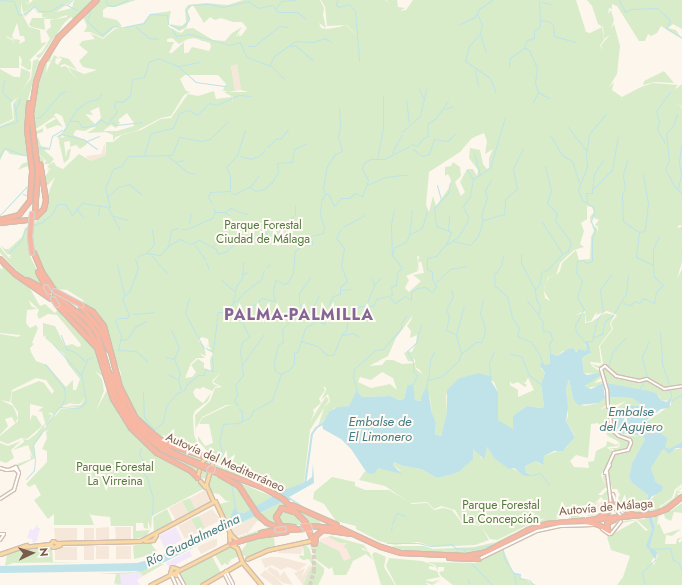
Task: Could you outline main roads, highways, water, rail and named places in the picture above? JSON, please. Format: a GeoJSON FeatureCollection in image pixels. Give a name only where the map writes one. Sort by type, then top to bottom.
{"type":"FeatureCollection","features":[{"type":"Feature","properties":{"kind":"highway","name":"Autovía del Mediterráneo"},"geometry":{"type":"LineString","coordinates":[[93,0],[73,19],[47,55],[36,82],[30,105],[31,137],[35,157],[36,188],[34,215],[30,236],[38,272],[52,293],[86,319],[102,345],[115,393],[132,424],[163,450],[274,495],[285,501],[306,523],[312,543]]}},
{"type":"Feature","properties":{"kind":"highway","name":"Autovía del Mediterráneo"},"geometry":{"type":"LineString","coordinates":[[73,19],[97,0]]}},
{"type":"Feature","properties":{"kind":"highway"},"geometry":{"type":"LineString","coordinates":[[34,215],[44,209],[46,200],[35,157]]}},
{"type":"Feature","properties":{"kind":"highway"},"geometry":{"type":"LineString","coordinates":[[0,220],[19,215],[29,204],[35,157]]}},
{"type":"Feature","properties":{"kind":"highway"},"geometry":{"type":"LineString","coordinates":[[0,223],[30,220]]}},
{"type":"Feature","properties":{"kind":"highway","name":"Autovía del Mediterráneo"},"geometry":{"type":"LineString","coordinates":[[33,253],[52,293],[85,316],[96,330],[105,346],[114,378],[127,411],[148,435],[173,453],[218,474],[274,495]]}},
{"type":"Feature","properties":{"kind":"highway"},"geometry":{"type":"LineString","coordinates":[[0,255],[22,277],[52,293],[58,305],[97,348],[112,396],[120,413],[137,436],[157,453],[186,468],[199,480]]}},
{"type":"Feature","properties":{"kind":"highway"},"geometry":{"type":"LineString","coordinates":[[0,259],[15,274],[93,312],[104,326],[124,398],[144,426],[176,448],[206,457]]}},
{"type":"Feature","properties":{"kind":"highway"},"geometry":{"type":"LineString","coordinates":[[58,305],[67,309],[89,326],[102,345]]}},
{"type":"Feature","properties":{"kind":"highway"},"geometry":{"type":"LineString","coordinates":[[81,306],[102,333],[108,348],[114,378]]}},
{"type":"Feature","properties":{"kind":"highway"},"geometry":{"type":"LineString","coordinates":[[67,309],[85,325],[97,343],[112,396]]}},
{"type":"Feature","properties":{"kind":"highway"},"geometry":{"type":"LineString","coordinates":[[102,333],[113,362]]}},
{"type":"Feature","properties":{"kind":"highway"},"geometry":{"type":"LineString","coordinates":[[218,474],[239,486],[260,517],[278,529],[304,528]]}},
{"type":"Feature","properties":{"kind":"highway","name":"Autovía de Málaga"},"geometry":{"type":"LineString","coordinates":[[274,531],[283,531],[294,527],[304,528],[332,526],[357,534],[381,547],[401,553],[458,556],[482,553],[546,524],[654,514],[667,510],[682,498]]}},
{"type":"Feature","properties":{"kind":"highway","name":"Autovía del Mediterráneo"},"geometry":{"type":"LineString","coordinates":[[285,501],[308,531],[312,543]]}},
{"type":"Feature","properties":{"kind":"highway"},"geometry":{"type":"LineString","coordinates":[[285,501],[310,515],[357,534]]}},
{"type":"Feature","properties":{"kind":"highway"},"geometry":{"type":"LineString","coordinates":[[482,553],[538,524],[602,517],[614,503],[627,512],[638,516]]}},
{"type":"Feature","properties":{"kind":"highway"},"geometry":{"type":"LineString","coordinates":[[294,527],[279,525],[276,515],[284,508],[296,514]]}},
{"type":"Feature","properties":{"kind":"highway","name":"Autovía de Málaga"},"geometry":{"type":"LineString","coordinates":[[309,527],[328,528],[350,534],[387,552],[449,558],[480,555],[546,526],[615,520],[638,516]]}},
{"type":"Feature","properties":{"kind":"highway"},"geometry":{"type":"LineString","coordinates":[[586,522],[608,532],[607,523],[615,520]]}},
{"type":"Feature","properties":{"kind":"highway"},"geometry":{"type":"LineString","coordinates":[[234,542],[274,531],[277,536],[283,531],[304,528]]}},
{"type":"Feature","properties":{"kind":"highway"},"geometry":{"type":"LineString","coordinates":[[312,543],[316,536],[323,530],[350,534]]}},
{"type":"Feature","properties":{"kind":"highway"},"geometry":{"type":"LineString","coordinates":[[449,558],[479,559]]}},
{"type":"Feature","properties":{"kind":"main road"},"geometry":{"type":"LineString","coordinates":[[202,461],[206,457],[214,462],[206,487],[214,505]]}},
{"type":"Feature","properties":{"kind":"main road"},"geometry":{"type":"LineString","coordinates":[[199,470],[199,480],[224,522],[248,568],[260,585]]}},
{"type":"Feature","properties":{"kind":"main road"},"geometry":{"type":"LineString","coordinates":[[199,480],[207,480]]}},
{"type":"Feature","properties":{"kind":"main road"},"geometry":{"type":"LineString","coordinates":[[0,554],[28,546],[50,544],[53,547],[57,544],[134,544],[148,538],[153,540],[154,536],[214,505]]}},
{"type":"Feature","properties":{"kind":"main road"},"geometry":{"type":"LineString","coordinates":[[147,585],[234,542]]}},
{"type":"Feature","properties":{"kind":"main road"},"geometry":{"type":"LineString","coordinates":[[202,585],[267,550],[312,543]]}},
{"type":"Feature","properties":{"kind":"main road"},"geometry":{"type":"LineString","coordinates":[[171,574],[172,567],[178,571]]}},
{"type":"Feature","properties":{"kind":"main road"},"geometry":{"type":"LineString","coordinates":[[150,585],[171,574]]}},
{"type":"Feature","properties":{"kind":"water","name":"Embalse de El Limonero"},"geometry":{"type":"Polygon","coordinates":[[[588,341],[591,353],[582,358],[584,373],[587,375],[605,372],[585,386],[591,389],[603,383],[605,398],[599,403],[578,405],[573,399],[569,379],[566,389],[568,408],[566,421],[575,437],[563,451],[554,451],[544,456],[543,465],[536,461],[525,466],[526,472],[532,476],[524,476],[514,468],[509,469],[494,458],[487,447],[484,459],[473,449],[473,459],[459,472],[437,478],[421,469],[403,466],[394,462],[393,465],[402,474],[378,468],[374,474],[367,473],[351,449],[341,439],[323,429],[322,424],[329,412],[337,407],[349,406],[357,390],[362,397],[390,396],[399,400],[404,399],[407,386],[413,384],[415,400],[422,401],[421,398],[427,385],[432,413],[436,422],[435,434],[441,436],[447,412],[447,390],[459,378],[479,373],[492,377],[491,381],[498,392],[498,420],[513,429],[513,417],[518,412],[527,406],[540,408],[544,407],[541,384],[545,373],[540,365],[543,361],[544,365],[550,364],[550,353],[557,356],[568,349],[573,348],[576,352],[580,349],[585,351],[587,349],[585,342],[588,341]]]}},
{"type":"Feature","properties":{"kind":"water","name":"Embalse del Agujero"},"geometry":{"type":"Polygon","coordinates":[[[606,383],[656,393],[661,400],[667,402],[672,396],[669,408],[661,409],[646,421],[658,425],[663,435],[668,438],[665,447],[669,449],[682,442],[682,448],[676,448],[669,454],[664,449],[662,450],[651,468],[656,482],[663,486],[662,491],[651,497],[649,507],[655,527],[650,547],[657,552],[656,560],[646,546],[652,530],[645,508],[648,495],[632,483],[629,477],[632,463],[645,439],[642,436],[621,433],[613,422],[613,414],[617,410],[629,405],[643,406],[632,398],[609,397],[606,383]]]}},
{"type":"Feature","properties":{"kind":"water","name":"Río Guadalmedina"},"geometry":{"type":"Polygon","coordinates":[[[313,463],[314,483],[289,497],[315,514],[291,500],[282,502],[165,562],[142,571],[0,573],[0,566],[137,563],[155,558],[229,521],[235,506],[238,512],[244,513],[284,490],[306,482],[312,477],[313,463]]]}},
{"type":"Feature","properties":{"kind":"waterway"},"geometry":{"type":"LineString","coordinates":[[0,0],[14,1],[18,14],[22,15]]}},
{"type":"Feature","properties":{"kind":"waterway"},"geometry":{"type":"LineString","coordinates":[[23,14],[34,6],[39,11],[50,11],[62,4],[67,5],[72,0]]}},
{"type":"Feature","properties":{"kind":"waterway"},"geometry":{"type":"LineString","coordinates":[[105,0],[108,5],[113,6],[128,0]]}},
{"type":"Feature","properties":{"kind":"waterway"},"geometry":{"type":"LineString","coordinates":[[276,8],[281,1],[295,0]]}},
{"type":"Feature","properties":{"kind":"waterway"},"geometry":{"type":"LineString","coordinates":[[337,0],[336,5],[339,7],[349,4],[355,11],[357,35]]}},
{"type":"Feature","properties":{"kind":"waterway"},"geometry":{"type":"LineString","coordinates":[[460,24],[475,17],[479,9],[492,0]]}},
{"type":"Feature","properties":{"kind":"waterway"},"geometry":{"type":"LineString","coordinates":[[509,67],[510,58],[524,48],[527,40],[534,38],[534,32],[540,26],[539,0]]}},
{"type":"Feature","properties":{"kind":"waterway"},"geometry":{"type":"LineString","coordinates":[[619,0],[625,12],[630,9],[657,8],[669,19],[670,22],[666,28],[682,38]]}},
{"type":"Feature","properties":{"kind":"waterway"},"geometry":{"type":"LineString","coordinates":[[170,25],[178,28],[185,25],[189,19],[186,11],[190,5],[209,4],[223,7],[248,1],[258,8],[272,5],[278,12],[297,12],[306,19]]}},
{"type":"Feature","properties":{"kind":"waterway"},"geometry":{"type":"LineString","coordinates":[[542,2],[551,4]]}},
{"type":"Feature","properties":{"kind":"waterway"},"geometry":{"type":"LineString","coordinates":[[67,5],[77,10]]}},
{"type":"Feature","properties":{"kind":"waterway"},"geometry":{"type":"LineString","coordinates":[[88,11],[90,13],[87,21],[102,35],[113,26],[121,27]]}},
{"type":"Feature","properties":{"kind":"waterway"},"geometry":{"type":"LineString","coordinates":[[477,13],[482,25],[480,34],[469,46],[465,61],[489,77],[494,87]]}},
{"type":"Feature","properties":{"kind":"waterway"},"geometry":{"type":"LineString","coordinates":[[124,27],[144,23],[150,14],[167,15],[168,24]]}},
{"type":"Feature","properties":{"kind":"waterway"},"geometry":{"type":"LineString","coordinates":[[541,20],[548,21],[553,25],[554,36],[575,42]]}},
{"type":"Feature","properties":{"kind":"waterway"},"geometry":{"type":"LineString","coordinates":[[248,46],[254,46],[280,26],[288,27]]}},
{"type":"Feature","properties":{"kind":"waterway"},"geometry":{"type":"LineString","coordinates":[[136,27],[149,38],[158,39]]}},
{"type":"Feature","properties":{"kind":"waterway"},"geometry":{"type":"LineString","coordinates":[[172,29],[176,36],[190,34],[230,45],[240,42],[246,57]]}},
{"type":"Feature","properties":{"kind":"waterway"},"geometry":{"type":"LineString","coordinates":[[480,34],[486,52]]}},
{"type":"Feature","properties":{"kind":"waterway"},"geometry":{"type":"LineString","coordinates":[[357,36],[359,61]]}},
{"type":"Feature","properties":{"kind":"waterway"},"geometry":{"type":"LineString","coordinates":[[270,65],[273,57],[295,41],[313,42],[325,38],[331,42]]}},
{"type":"Feature","properties":{"kind":"waterway"},"geometry":{"type":"LineString","coordinates":[[290,46],[295,45],[312,60]]}},
{"type":"Feature","properties":{"kind":"waterway"},"geometry":{"type":"LineString","coordinates":[[525,48],[529,50],[537,68],[535,83],[538,92],[549,98]]}},
{"type":"Feature","properties":{"kind":"waterway"},"geometry":{"type":"LineString","coordinates":[[247,57],[271,66],[284,79]]}},
{"type":"Feature","properties":{"kind":"waterway"},"geometry":{"type":"LineString","coordinates":[[70,121],[78,121],[82,127],[94,126],[101,119],[107,124],[117,111],[114,106],[115,101],[122,102],[130,96],[132,79],[144,77],[149,62],[158,58],[178,66],[196,82],[226,86]]}},
{"type":"Feature","properties":{"kind":"waterway"},"geometry":{"type":"LineString","coordinates":[[179,66],[200,62]]}},
{"type":"Feature","properties":{"kind":"waterway"},"geometry":{"type":"LineString","coordinates":[[475,70],[478,86]]}},
{"type":"Feature","properties":{"kind":"waterway"},"geometry":{"type":"LineString","coordinates":[[4,80],[2,91],[11,101]]}},
{"type":"Feature","properties":{"kind":"waterway"},"geometry":{"type":"LineString","coordinates":[[494,88],[495,92]]}},
{"type":"Feature","properties":{"kind":"waterway"},"geometry":{"type":"LineString","coordinates":[[419,89],[423,98]]}},
{"type":"Feature","properties":{"kind":"waterway"},"geometry":{"type":"LineString","coordinates":[[402,132],[420,116],[426,89]]}},
{"type":"Feature","properties":{"kind":"waterway"},"geometry":{"type":"LineString","coordinates":[[36,118],[40,117],[61,93],[66,91]]}},
{"type":"Feature","properties":{"kind":"waterway"},"geometry":{"type":"LineString","coordinates":[[533,102],[538,92]]}},
{"type":"Feature","properties":{"kind":"waterway"},"geometry":{"type":"LineString","coordinates":[[665,143],[657,129],[659,122],[656,111],[670,92]]}},
{"type":"Feature","properties":{"kind":"waterway"},"geometry":{"type":"LineString","coordinates":[[64,130],[76,110],[86,102],[98,99],[101,94]]}},
{"type":"Feature","properties":{"kind":"waterway"},"geometry":{"type":"LineString","coordinates":[[144,154],[151,133],[173,128],[179,113],[189,110],[197,115],[209,103],[217,105],[238,95],[251,96]]}},
{"type":"Feature","properties":{"kind":"waterway"},"geometry":{"type":"LineString","coordinates":[[383,96],[383,125]]}},
{"type":"Feature","properties":{"kind":"waterway"},"geometry":{"type":"LineString","coordinates":[[15,111],[20,99]]}},
{"type":"Feature","properties":{"kind":"waterway"},"geometry":{"type":"LineString","coordinates":[[406,99],[409,122]]}},
{"type":"Feature","properties":{"kind":"waterway"},"geometry":{"type":"LineString","coordinates":[[411,144],[417,146],[423,138],[428,136],[427,124],[435,119],[448,101]]}},
{"type":"Feature","properties":{"kind":"waterway"},"geometry":{"type":"LineString","coordinates":[[14,104],[17,121]]}},
{"type":"Feature","properties":{"kind":"waterway"},"geometry":{"type":"LineString","coordinates":[[444,109],[453,106]]}},
{"type":"Feature","properties":{"kind":"waterway"},"geometry":{"type":"LineString","coordinates":[[321,201],[325,194],[323,188],[327,166],[335,154],[342,151],[338,137],[340,127],[339,108]]}},
{"type":"Feature","properties":{"kind":"waterway"},"geometry":{"type":"LineString","coordinates":[[585,342],[576,332],[575,325],[584,309],[577,298],[582,281],[576,272],[577,261],[583,260],[586,263],[592,261],[592,238],[595,231],[591,221],[594,212],[593,207],[582,200],[578,190],[587,166],[586,155],[589,134],[606,114]]}},
{"type":"Feature","properties":{"kind":"waterway"},"geometry":{"type":"LineString","coordinates":[[677,114],[673,126],[666,133],[669,160],[665,169],[675,187],[682,193]]}},
{"type":"Feature","properties":{"kind":"waterway"},"geometry":{"type":"LineString","coordinates":[[390,297],[395,303],[405,296],[411,300],[411,292],[417,288],[425,287],[431,292],[433,291],[436,286],[432,278],[432,272],[427,269],[427,258],[436,256],[443,247],[458,237],[467,222],[468,217],[463,207],[470,196],[473,179],[490,168],[505,117]]}},
{"type":"Feature","properties":{"kind":"waterway"},"geometry":{"type":"LineString","coordinates":[[0,127],[18,121]]}},
{"type":"Feature","properties":{"kind":"waterway"},"geometry":{"type":"LineString","coordinates":[[33,225],[42,222],[52,214],[57,204],[65,204],[72,215],[82,203],[110,207],[105,188],[113,169],[121,166],[128,156],[172,155],[179,137],[202,141],[210,139],[228,121]]}},
{"type":"Feature","properties":{"kind":"waterway"},"geometry":{"type":"LineString","coordinates":[[111,122],[117,125],[142,122]]}},
{"type":"Feature","properties":{"kind":"waterway"},"geometry":{"type":"LineString","coordinates":[[377,159],[383,127]]}},
{"type":"Feature","properties":{"kind":"waterway"},"geometry":{"type":"LineString","coordinates":[[568,127],[586,150]]}},
{"type":"Feature","properties":{"kind":"waterway"},"geometry":{"type":"LineString","coordinates":[[267,147],[276,139],[281,138],[288,129]]}},
{"type":"Feature","properties":{"kind":"waterway"},"geometry":{"type":"LineString","coordinates":[[36,147],[49,149],[52,136],[62,130]]}},
{"type":"Feature","properties":{"kind":"waterway"},"geometry":{"type":"LineString","coordinates":[[212,203],[208,197],[210,192],[230,191],[230,175],[226,167],[237,155],[245,130]]}},
{"type":"Feature","properties":{"kind":"waterway"},"geometry":{"type":"LineString","coordinates":[[57,136],[61,134],[83,139],[97,149]]}},
{"type":"Feature","properties":{"kind":"waterway"},"geometry":{"type":"LineString","coordinates":[[392,153],[402,134]]}},
{"type":"Feature","properties":{"kind":"waterway"},"geometry":{"type":"LineString","coordinates":[[413,149],[422,156],[429,154],[434,139],[447,141],[455,134]]}},
{"type":"Feature","properties":{"kind":"waterway"},"geometry":{"type":"LineString","coordinates":[[550,135],[562,155],[572,161],[579,182]]}},
{"type":"Feature","properties":{"kind":"waterway"},"geometry":{"type":"LineString","coordinates":[[87,141],[99,136]]}},
{"type":"Feature","properties":{"kind":"waterway"},"geometry":{"type":"LineString","coordinates":[[593,189],[612,170],[618,137]]}},
{"type":"Feature","properties":{"kind":"waterway"},"geometry":{"type":"LineString","coordinates":[[231,193],[235,194],[249,187],[256,191],[264,189],[272,182],[278,172],[277,163],[292,162],[294,149],[307,143]]}},
{"type":"Feature","properties":{"kind":"waterway"},"geometry":{"type":"LineString","coordinates":[[678,188],[681,175],[679,163],[681,145]]}},
{"type":"Feature","properties":{"kind":"waterway"},"geometry":{"type":"LineString","coordinates":[[325,194],[328,194],[334,206],[341,198],[349,198],[355,193],[362,196],[368,180],[362,168],[364,163],[370,159],[384,159],[409,146]]}},
{"type":"Feature","properties":{"kind":"waterway"},"geometry":{"type":"LineString","coordinates":[[0,156],[5,148],[23,155],[28,154]]}},
{"type":"Feature","properties":{"kind":"waterway"},"geometry":{"type":"LineString","coordinates":[[454,241],[470,245],[478,236],[483,220],[504,214],[505,199],[517,189],[513,168],[523,148]]}},
{"type":"Feature","properties":{"kind":"waterway"},"geometry":{"type":"LineString","coordinates":[[240,156],[251,159],[261,155],[264,150]]}},
{"type":"Feature","properties":{"kind":"waterway"},"geometry":{"type":"LineString","coordinates":[[474,153],[480,175]]}},
{"type":"Feature","properties":{"kind":"waterway"},"geometry":{"type":"LineString","coordinates":[[168,156],[187,172],[195,174]]}},
{"type":"Feature","properties":{"kind":"waterway"},"geometry":{"type":"LineString","coordinates":[[175,162],[184,160]]}},
{"type":"Feature","properties":{"kind":"waterway"},"geometry":{"type":"LineString","coordinates":[[587,202],[586,193],[592,193],[594,174],[603,160]]}},
{"type":"Feature","properties":{"kind":"waterway"},"geometry":{"type":"LineString","coordinates":[[627,160],[623,175],[625,189],[622,194],[623,221],[639,232],[636,257],[653,265]]}},
{"type":"Feature","properties":{"kind":"waterway"},"geometry":{"type":"LineString","coordinates":[[545,166],[551,190],[547,203],[557,213],[555,220],[571,243],[568,251],[562,254],[547,270],[541,272],[540,284],[535,289],[536,300],[540,305],[538,315],[543,322],[543,331],[550,332],[552,339],[549,344],[550,353]]}},
{"type":"Feature","properties":{"kind":"waterway"},"geometry":{"type":"LineString","coordinates":[[467,170],[473,179]]}},
{"type":"Feature","properties":{"kind":"waterway"},"geometry":{"type":"LineString","coordinates":[[639,232],[644,231],[645,228],[648,203],[643,174]]}},
{"type":"Feature","properties":{"kind":"waterway"},"geometry":{"type":"LineString","coordinates":[[250,187],[259,175]]}},
{"type":"Feature","properties":{"kind":"waterway"},"geometry":{"type":"LineString","coordinates":[[367,185],[385,177],[403,175]]}},
{"type":"Feature","properties":{"kind":"waterway"},"geometry":{"type":"LineString","coordinates":[[483,220],[481,216],[487,198],[485,190],[491,180]]}},
{"type":"Feature","properties":{"kind":"waterway"},"geometry":{"type":"LineString","coordinates":[[446,245],[451,232],[436,226],[434,208],[448,193],[450,183]]}},
{"type":"Feature","properties":{"kind":"waterway"},"geometry":{"type":"LineString","coordinates":[[0,215],[29,184]]}},
{"type":"Feature","properties":{"kind":"waterway"},"geometry":{"type":"LineString","coordinates":[[107,197],[118,187],[129,184],[141,194]]}},
{"type":"Feature","properties":{"kind":"waterway"},"geometry":{"type":"LineString","coordinates":[[437,185],[441,200]]}},
{"type":"Feature","properties":{"kind":"waterway"},"geometry":{"type":"LineString","coordinates":[[23,194],[28,196]]}},
{"type":"Feature","properties":{"kind":"waterway"},"geometry":{"type":"LineString","coordinates":[[238,406],[234,401],[237,395],[235,385],[243,375],[240,351],[242,342],[249,337],[241,320],[246,316],[247,310],[262,298],[275,301],[273,293],[275,280],[285,284],[288,282],[293,272],[295,251],[302,245],[312,244],[311,236],[323,233],[324,227],[320,215],[321,203]]}},
{"type":"Feature","properties":{"kind":"waterway"},"geometry":{"type":"LineString","coordinates":[[190,244],[199,240],[216,249],[218,254],[227,251],[238,240],[251,237],[259,240],[266,235],[276,239],[282,227],[295,214],[295,205]]}},
{"type":"Feature","properties":{"kind":"waterway"},"geometry":{"type":"LineString","coordinates":[[98,216],[99,206]]}},
{"type":"Feature","properties":{"kind":"waterway"},"geometry":{"type":"LineString","coordinates":[[76,208],[83,217]]}},
{"type":"Feature","properties":{"kind":"waterway"},"geometry":{"type":"LineString","coordinates":[[108,208],[119,229]]}},
{"type":"Feature","properties":{"kind":"waterway"},"geometry":{"type":"LineString","coordinates":[[181,229],[187,229],[212,218],[215,212],[213,208]]}},
{"type":"Feature","properties":{"kind":"waterway"},"geometry":{"type":"LineString","coordinates":[[224,212],[231,208],[240,212]]}},
{"type":"Feature","properties":{"kind":"waterway"},"geometry":{"type":"LineString","coordinates":[[301,341],[317,346],[327,355],[333,355],[342,334],[346,330],[348,318],[356,315],[356,309],[360,306],[373,306],[376,299],[392,295],[391,287],[396,285],[397,272],[402,268],[392,255],[391,224],[394,210]]}},
{"type":"Feature","properties":{"kind":"waterway"},"geometry":{"type":"LineString","coordinates":[[392,255],[395,247],[406,242],[409,235],[412,210]]}},
{"type":"Feature","properties":{"kind":"waterway"},"geometry":{"type":"LineString","coordinates":[[410,234],[422,228],[427,211]]}},
{"type":"Feature","properties":{"kind":"waterway"},"geometry":{"type":"LineString","coordinates":[[215,212],[224,212],[229,215]]}},
{"type":"Feature","properties":{"kind":"waterway"},"geometry":{"type":"LineString","coordinates":[[189,223],[191,213]]}},
{"type":"Feature","properties":{"kind":"waterway"},"geometry":{"type":"LineString","coordinates":[[241,213],[248,214]]}},
{"type":"Feature","properties":{"kind":"waterway"},"geometry":{"type":"LineString","coordinates":[[343,227],[365,215]]}},
{"type":"Feature","properties":{"kind":"waterway"},"geometry":{"type":"LineString","coordinates":[[448,231],[449,215]]}},
{"type":"Feature","properties":{"kind":"waterway"},"geometry":{"type":"LineString","coordinates":[[114,216],[127,220]]}},
{"type":"Feature","properties":{"kind":"waterway"},"geometry":{"type":"LineString","coordinates":[[266,234],[268,218]]}},
{"type":"Feature","properties":{"kind":"waterway"},"geometry":{"type":"LineString","coordinates":[[542,222],[562,253]]}},
{"type":"Feature","properties":{"kind":"waterway"},"geometry":{"type":"LineString","coordinates":[[9,253],[22,239],[25,229],[30,226]]}},
{"type":"Feature","properties":{"kind":"waterway"},"geometry":{"type":"LineString","coordinates":[[137,257],[145,253],[160,255],[168,246],[171,230],[178,228]]}},
{"type":"Feature","properties":{"kind":"waterway"},"geometry":{"type":"LineString","coordinates":[[146,253],[154,244],[152,229]]}},
{"type":"Feature","properties":{"kind":"waterway"},"geometry":{"type":"LineString","coordinates":[[226,466],[219,442],[223,424],[238,423],[250,417],[253,411],[272,400],[281,374],[290,369],[294,363],[294,353],[298,351],[305,328],[318,320],[324,324],[326,318],[324,313],[330,308],[329,303],[333,296],[340,294],[340,287],[347,281],[341,265],[344,248],[336,238],[341,229]]}},
{"type":"Feature","properties":{"kind":"waterway"},"geometry":{"type":"LineString","coordinates":[[213,246],[225,234]]}},
{"type":"Feature","properties":{"kind":"waterway"},"geometry":{"type":"LineString","coordinates":[[623,303],[631,305],[634,301],[639,303],[643,298],[654,303],[656,292],[663,285],[654,277],[653,265],[653,249],[659,236]]}},
{"type":"Feature","properties":{"kind":"waterway"},"geometry":{"type":"LineString","coordinates":[[168,246],[180,239],[188,243]]}},
{"type":"Feature","properties":{"kind":"waterway"},"geometry":{"type":"LineString","coordinates":[[194,244],[205,259]]}},
{"type":"Feature","properties":{"kind":"waterway"},"geometry":{"type":"LineString","coordinates":[[521,254],[521,263],[535,289]]}},
{"type":"Feature","properties":{"kind":"waterway"},"geometry":{"type":"LineString","coordinates":[[152,256],[167,273]]}},
{"type":"Feature","properties":{"kind":"waterway"},"geometry":{"type":"LineString","coordinates":[[503,256],[501,266],[494,275],[495,286],[507,296],[512,317],[519,328],[517,336],[531,342],[540,355],[542,363]]}},
{"type":"Feature","properties":{"kind":"waterway"},"geometry":{"type":"LineString","coordinates":[[135,259],[138,268],[130,290],[122,298],[129,315],[127,318],[118,318],[115,321],[121,336],[118,350],[136,351],[147,361]]}},
{"type":"Feature","properties":{"kind":"waterway"},"geometry":{"type":"LineString","coordinates":[[206,262],[209,270]]}},
{"type":"Feature","properties":{"kind":"waterway"},"geometry":{"type":"LineString","coordinates":[[213,351],[218,312],[223,312],[233,303],[236,286],[242,278],[243,262]]}},
{"type":"Feature","properties":{"kind":"waterway"},"geometry":{"type":"LineString","coordinates":[[267,267],[270,263]]}},
{"type":"Feature","properties":{"kind":"waterway"},"geometry":{"type":"LineString","coordinates":[[117,265],[124,294]]}},
{"type":"Feature","properties":{"kind":"waterway"},"geometry":{"type":"LineString","coordinates":[[436,282],[450,269],[466,266]]}},
{"type":"Feature","properties":{"kind":"waterway"},"geometry":{"type":"LineString","coordinates":[[233,302],[237,301],[242,294],[261,279],[264,270]]}},
{"type":"Feature","properties":{"kind":"waterway"},"geometry":{"type":"LineString","coordinates":[[243,274],[247,272]]}},
{"type":"Feature","properties":{"kind":"waterway"},"geometry":{"type":"LineString","coordinates":[[588,341],[592,341],[597,319],[603,312],[600,290],[611,274]]}},
{"type":"Feature","properties":{"kind":"waterway"},"geometry":{"type":"LineString","coordinates":[[614,313],[626,294],[628,275]]}},
{"type":"Feature","properties":{"kind":"waterway"},"geometry":{"type":"LineString","coordinates":[[304,314],[299,302],[299,293],[310,277]]}},
{"type":"Feature","properties":{"kind":"waterway"},"geometry":{"type":"LineString","coordinates":[[375,284],[381,277]]}},
{"type":"Feature","properties":{"kind":"waterway"},"geometry":{"type":"LineString","coordinates":[[366,305],[374,285],[372,278]]}},
{"type":"Feature","properties":{"kind":"waterway"},"geometry":{"type":"LineString","coordinates":[[221,280],[234,291]]}},
{"type":"Feature","properties":{"kind":"waterway"},"geometry":{"type":"LineString","coordinates":[[341,290],[351,289]]}},
{"type":"Feature","properties":{"kind":"waterway"},"geometry":{"type":"LineString","coordinates":[[451,290],[453,296],[446,310],[449,316],[446,330],[455,334]]}},
{"type":"Feature","properties":{"kind":"waterway"},"geometry":{"type":"LineString","coordinates":[[281,374],[275,371],[274,362],[278,345],[283,342],[282,329],[293,318],[298,319],[311,311],[319,295]]}},
{"type":"Feature","properties":{"kind":"waterway"},"geometry":{"type":"LineString","coordinates":[[189,298],[185,313],[204,348]]}},
{"type":"Feature","properties":{"kind":"waterway"},"geometry":{"type":"LineString","coordinates":[[462,353],[476,342],[481,342],[484,335],[485,327],[480,313],[483,299]]}},
{"type":"Feature","properties":{"kind":"waterway"},"geometry":{"type":"LineString","coordinates":[[527,301],[538,314]]}},
{"type":"Feature","properties":{"kind":"waterway"},"geometry":{"type":"LineString","coordinates":[[427,385],[427,380],[441,377],[459,360],[461,353],[456,335],[464,306]]}},
{"type":"Feature","properties":{"kind":"waterway"},"geometry":{"type":"LineString","coordinates":[[133,314],[154,312]]}},
{"type":"Feature","properties":{"kind":"waterway"},"geometry":{"type":"LineString","coordinates":[[594,337],[602,334],[605,321],[613,315]]}},
{"type":"Feature","properties":{"kind":"waterway"},"geometry":{"type":"LineString","coordinates":[[357,391],[353,377],[354,369],[375,350],[383,349],[401,328],[401,323],[406,316]]}},
{"type":"Feature","properties":{"kind":"waterway"},"geometry":{"type":"LineString","coordinates":[[120,340],[127,339],[135,327],[146,321]]}},
{"type":"Feature","properties":{"kind":"waterway"},"geometry":{"type":"LineString","coordinates":[[413,384],[417,375],[413,371],[413,361],[407,351],[416,343],[421,324]]}},
{"type":"Feature","properties":{"kind":"waterway"},"geometry":{"type":"LineString","coordinates":[[171,330],[179,347],[174,359],[180,373],[178,379],[181,390]]}},
{"type":"Feature","properties":{"kind":"waterway"},"geometry":{"type":"LineString","coordinates":[[660,332],[662,364],[670,386]]}},
{"type":"Feature","properties":{"kind":"waterway"},"geometry":{"type":"LineString","coordinates":[[342,335],[353,333],[358,336]]}},
{"type":"Feature","properties":{"kind":"waterway"},"geometry":{"type":"LineString","coordinates":[[61,335],[66,349],[75,352],[85,361]]}},
{"type":"Feature","properties":{"kind":"waterway"},"geometry":{"type":"LineString","coordinates":[[242,365],[263,335]]}},
{"type":"Feature","properties":{"kind":"waterway"},"geometry":{"type":"LineString","coordinates":[[608,366],[613,351],[625,338]]}},
{"type":"Feature","properties":{"kind":"waterway"},"geometry":{"type":"LineString","coordinates":[[682,338],[682,348]]}},
{"type":"Feature","properties":{"kind":"waterway"},"geometry":{"type":"LineString","coordinates":[[647,378],[642,356],[649,341]]}},
{"type":"Feature","properties":{"kind":"waterway"},"geometry":{"type":"LineString","coordinates":[[53,344],[81,375]]}},
{"type":"Feature","properties":{"kind":"waterway"},"geometry":{"type":"LineString","coordinates":[[206,348],[213,352]]}},
{"type":"Feature","properties":{"kind":"waterway"},"geometry":{"type":"LineString","coordinates":[[428,380],[430,360],[434,352]]}},
{"type":"Feature","properties":{"kind":"waterway"},"geometry":{"type":"LineString","coordinates":[[490,377],[489,363],[494,352]]}},
{"type":"Feature","properties":{"kind":"waterway"},"geometry":{"type":"LineString","coordinates":[[510,354],[521,356],[529,375],[541,384]]}},
{"type":"Feature","properties":{"kind":"waterway"},"geometry":{"type":"LineString","coordinates":[[46,425],[59,407],[79,408],[86,402],[81,375],[87,359],[93,357]]}},
{"type":"Feature","properties":{"kind":"waterway"},"geometry":{"type":"LineString","coordinates":[[166,357],[174,359]]}},
{"type":"Feature","properties":{"kind":"waterway"},"geometry":{"type":"LineString","coordinates":[[143,392],[144,417],[154,430],[163,422],[166,406],[177,393],[184,390],[187,384],[198,375],[204,375],[205,369],[213,371],[212,357]]}},
{"type":"Feature","properties":{"kind":"waterway"},"geometry":{"type":"LineString","coordinates":[[45,364],[64,388],[65,398],[61,406]]}},
{"type":"Feature","properties":{"kind":"waterway"},"geometry":{"type":"LineString","coordinates":[[169,375],[177,379]]}},
{"type":"Feature","properties":{"kind":"waterway"},"geometry":{"type":"LineString","coordinates":[[639,390],[646,379]]}},
{"type":"Feature","properties":{"kind":"waterway"},"geometry":{"type":"LineString","coordinates":[[670,388],[671,396]]}},
{"type":"Feature","properties":{"kind":"waterway"},"geometry":{"type":"LineString","coordinates":[[672,400],[682,394]]}},
{"type":"Feature","properties":{"kind":"waterway"},"geometry":{"type":"LineString","coordinates":[[239,408],[242,412],[242,420]]}},
{"type":"Feature","properties":{"kind":"waterway"},"geometry":{"type":"LineString","coordinates":[[305,485],[312,434],[316,428],[325,422]]}},
{"type":"Feature","properties":{"kind":"waterway"},"geometry":{"type":"LineString","coordinates":[[35,459],[33,445],[45,427]]}},
{"type":"Feature","properties":{"kind":"waterway"},"geometry":{"type":"LineString","coordinates":[[141,448],[139,453],[143,462],[141,470],[147,478],[153,499],[152,515]]}},
{"type":"Feature","properties":{"kind":"waterway"},"geometry":{"type":"LineString","coordinates":[[26,479],[34,470],[35,460]]}},
{"type":"Feature","properties":{"kind":"waterway"},"geometry":{"type":"LineString","coordinates":[[532,475],[540,473],[549,485]]}},
{"type":"Feature","properties":{"kind":"waterway","name":"Río Guadalmedina"},"geometry":{"type":"LineString","coordinates":[[231,484],[235,507]]}},
{"type":"Feature","properties":{"kind":"waterway"},"geometry":{"type":"LineString","coordinates":[[392,524],[397,513],[405,516]]}},
{"type":"Feature","properties":{"kind":"waterway"},"geometry":{"type":"LineString","coordinates":[[387,543],[417,543]]}},
{"type":"Feature","properties":{"kind":"waterway"},"geometry":{"type":"LineString","coordinates":[[418,543],[431,546],[451,544],[456,548],[472,549],[495,544]]}},
{"type":"Feature","properties":{"kind":"waterway"},"geometry":{"type":"LineString","coordinates":[[456,548],[458,553]]}},
{"type":"Feature","properties":{"kind":"waterway"},"geometry":{"type":"LineString","coordinates":[[652,549],[670,548],[673,560],[678,562],[682,570]]}},
{"type":"Feature","properties":{"kind":"waterway"},"geometry":{"type":"LineString","coordinates":[[463,549],[466,553]]}},
{"type":"Feature","properties":{"kind":"waterway"},"geometry":{"type":"LineString","coordinates":[[503,550],[504,558],[514,574],[516,585]]}},
{"type":"Feature","properties":{"kind":"waterway"},"geometry":{"type":"LineString","coordinates":[[645,585],[642,572],[655,560]]}},
{"type":"Feature","properties":{"kind":"waterway"},"geometry":{"type":"LineString","coordinates":[[471,563],[492,585]]}},
{"type":"Feature","properties":{"kind":"waterway"},"geometry":{"type":"LineString","coordinates":[[514,574],[520,574],[519,578],[529,580],[534,585]]}},
{"type":"Feature","properties":{"kind":"waterway"},"geometry":{"type":"LineString","coordinates":[[468,579],[470,585]]}},
{"type":"Feature","properties":{"kind":"tunnel"},"geometry":{"type":"LineString","coordinates":[[310,585],[314,571],[314,544]]}},
{"type":"Feature","properties":{"kind":"district","name":"PALMA-PALMILLA"},"geometry":{"type":"Point","coordinates":[299,315]}},
{"type":"Feature","properties":{"kind":"park label","name":"Parque Forestal Ciudad de Málaga"},"geometry":{"type":"Point","coordinates":[263,233]}},
{"type":"Feature","properties":{"kind":"park label","name":"Parque Forestal La Virreina"},"geometry":{"type":"Point","coordinates":[115,475]}},
{"type":"Feature","properties":{"kind":"park label","name":"Parque Forestal La Concepción"},"geometry":{"type":"Point","coordinates":[501,513]}}]}
